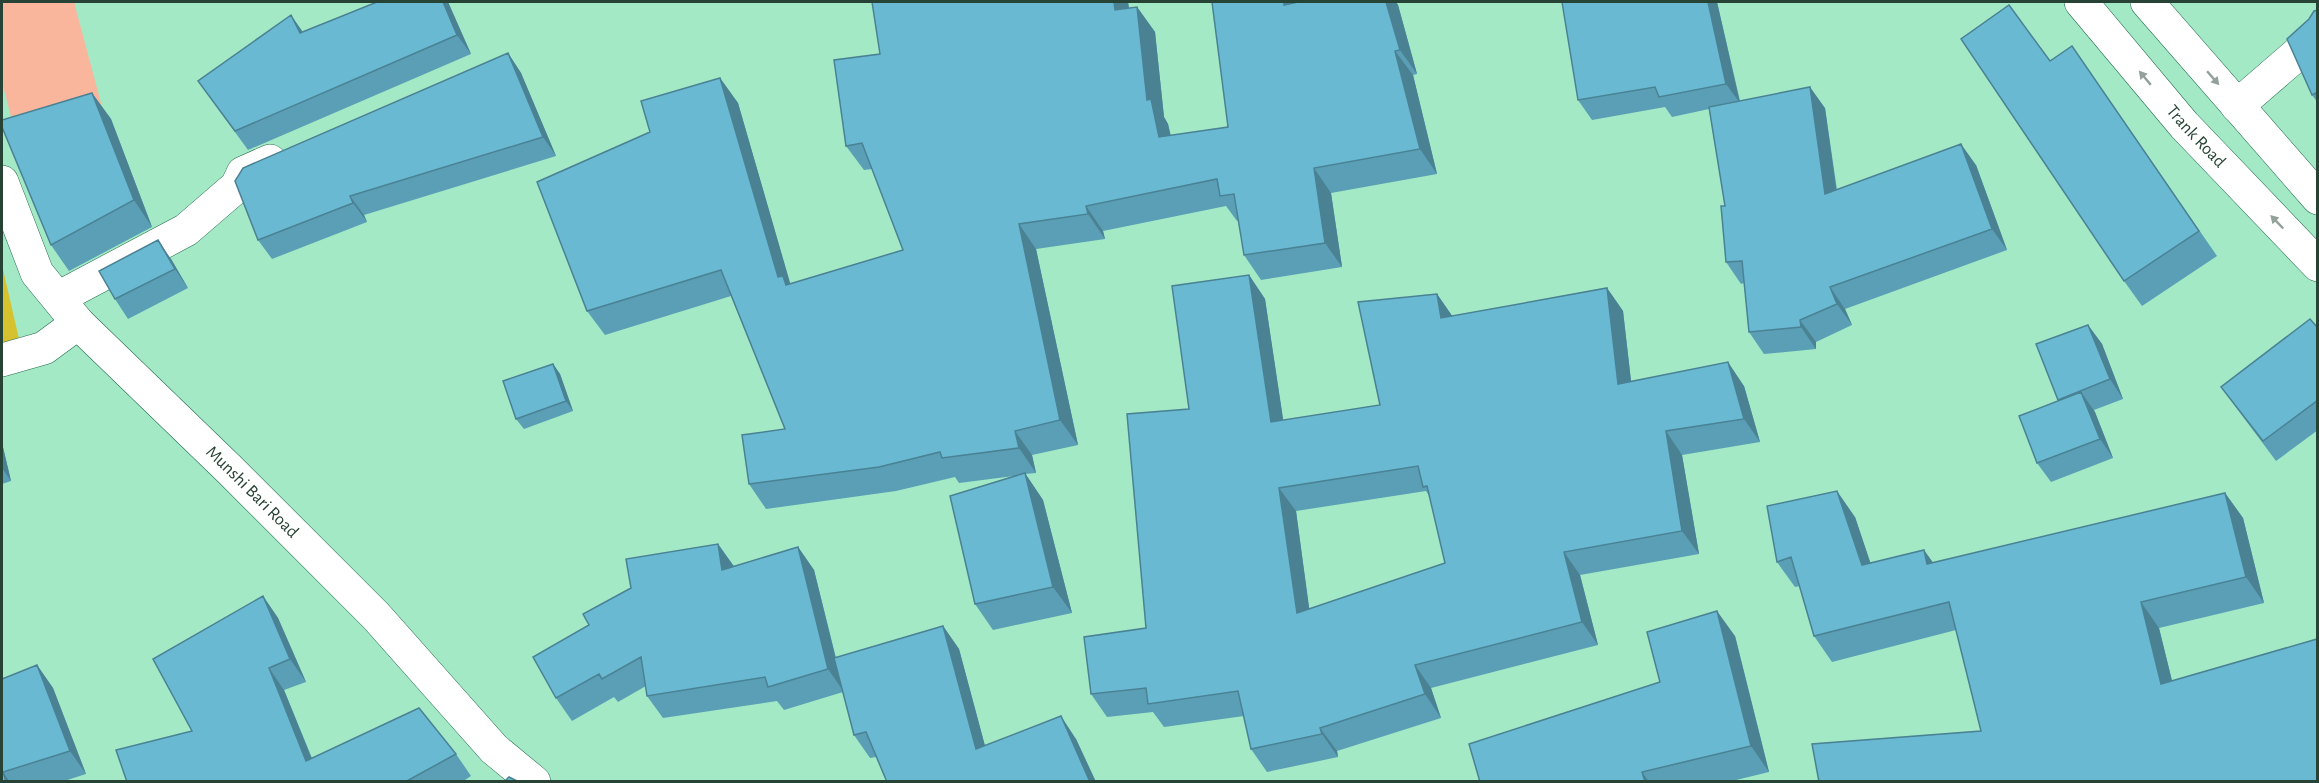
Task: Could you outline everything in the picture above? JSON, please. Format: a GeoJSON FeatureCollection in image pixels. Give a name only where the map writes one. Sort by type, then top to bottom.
{"type":"FeatureCollection","features":[{"type":"Feature","properties":{"kind":"street","name":"Trank Road"},"geometry":{"type":"LineString","coordinates":[[2081,2],[2184,125],[2318,264]]}},
{"type":"Feature","properties":{"kind":"street"},"geometry":{"type":"LineString","coordinates":[[2147,2],[2318,198]]}},
{"type":"Feature","properties":{"kind":"street"},"geometry":{"type":"LineString","coordinates":[[2237,106],[2318,36]]}},
{"type":"Feature","properties":{"kind":"street"},"geometry":{"type":"LineString","coordinates":[[58,298],[186,230],[237,186],[243,173],[294,150]]}},
{"type":"Feature","properties":{"kind":"street","name":"Munshi Bari Road"},"geometry":{"type":"LineString","coordinates":[[2,182],[37,273],[78,323],[376,616],[494,749],[534,782]]}},
{"type":"Feature","properties":{"kind":"street"},"geometry":{"type":"LineString","coordinates":[[2,360],[44,348],[78,323]]}},
{"type":"Feature","properties":{"kind":"shaded area"},"geometry":{"type":"Polygon","coordinates":[[[2,2],[74,2],[102,107],[15,132],[2,82],[2,2]]]}},
{"type":"Feature","properties":{"kind":"shaded area"},"geometry":{"type":"Polygon","coordinates":[[[2,265],[19,339],[2,343],[2,265]]]}},
{"type":"Feature","properties":{"kind":"building"},"geometry":{"type":"Polygon","coordinates":[[[377,2],[443,2],[457,35],[235,131],[198,81],[291,15],[300,33],[377,2]]]}},
{"type":"Feature","properties":{"kind":"building"},"geometry":{"type":"Polygon","coordinates":[[[872,2],[1114,2],[1115,10],[1137,7],[1147,100],[1151,99],[1159,137],[1228,127],[1212,2],[1284,2],[1284,5],[1298,2],[1386,2],[1400,50],[1395,51],[1420,149],[1314,168],[1325,243],[1244,255],[1234,194],[1220,196],[1217,179],[1086,206],[1088,214],[1019,224],[1060,420],[1015,431],[1019,448],[942,458],[940,452],[879,467],[749,484],[742,435],[785,429],[721,270],[587,311],[537,182],[650,132],[641,101],[720,78],[778,277],[783,276],[786,285],[903,250],[862,143],[846,146],[834,60],[880,54],[872,2]]]}},
{"type":"Feature","properties":{"kind":"building"},"geometry":{"type":"Polygon","coordinates":[[[1562,2],[1708,2],[1726,84],[1659,97],[1655,87],[1578,100],[1562,2]]]}},
{"type":"Feature","properties":{"kind":"building"},"geometry":{"type":"Polygon","coordinates":[[[2009,5],[2050,61],[2072,46],[2199,231],[2124,281],[1961,39],[2009,5]]]}},
{"type":"Feature","properties":{"kind":"building"},"geometry":{"type":"Polygon","coordinates":[[[2318,10],[2318,92],[2312,95],[2287,39],[2309,19],[2314,11],[2318,10]]]}},
{"type":"Feature","properties":{"kind":"building"},"geometry":{"type":"Polygon","coordinates":[[[508,53],[543,137],[350,196],[353,203],[258,240],[235,181],[243,168],[508,53]]]}},
{"type":"Feature","properties":{"kind":"building"},"geometry":{"type":"Polygon","coordinates":[[[1810,87],[1825,194],[1961,144],[1992,229],[1830,287],[1837,304],[1800,320],[1801,327],[1749,332],[1742,261],[1726,262],[1721,206],[1725,206],[1709,107],[1810,87]]]}},
{"type":"Feature","properties":{"kind":"building"},"geometry":{"type":"Polygon","coordinates":[[[92,93],[134,200],[51,245],[2,127],[2,120],[92,93]]]}},
{"type":"Feature","properties":{"kind":"building"},"geometry":{"type":"Polygon","coordinates":[[[158,240],[175,269],[115,299],[99,271],[158,240]]]}},
{"type":"Feature","properties":{"kind":"building"},"geometry":{"type":"Polygon","coordinates":[[[1249,275],[1271,422],[1380,405],[1358,302],[1437,294],[1441,318],[1607,288],[1618,384],[1728,362],[1744,419],[1666,431],[1682,531],[1564,552],[1582,622],[1415,665],[1425,694],[1320,728],[1322,734],[1251,749],[1238,691],[1148,704],[1146,688],[1091,694],[1084,637],[1146,628],[1127,414],[1189,409],[1172,286],[1249,275]],[[1418,466],[1279,488],[1297,613],[1445,563],[1427,486],[1423,487],[1418,466]]]}},
{"type":"Feature","properties":{"kind":"building"},"geometry":{"type":"Polygon","coordinates":[[[2310,319],[2318,328],[2318,400],[2263,441],[2221,387],[2310,319]]]}},
{"type":"Feature","properties":{"kind":"building"},"geometry":{"type":"Polygon","coordinates":[[[2088,325],[2110,379],[2058,400],[2036,344],[2088,325]]]}},
{"type":"Feature","properties":{"kind":"building"},"geometry":{"type":"Polygon","coordinates":[[[553,364],[566,401],[516,419],[503,381],[553,364]]]}},
{"type":"Feature","properties":{"kind":"building"},"geometry":{"type":"Polygon","coordinates":[[[2081,392],[2100,439],[2037,463],[2019,416],[2081,392]]]}},
{"type":"Feature","properties":{"kind":"building"},"geometry":{"type":"Polygon","coordinates":[[[1025,473],[1053,587],[975,604],[950,496],[1025,473]]]}},
{"type":"Feature","properties":{"kind":"building"},"geometry":{"type":"Polygon","coordinates":[[[1837,491],[1862,565],[1924,550],[1927,564],[2225,493],[2246,577],[2141,602],[2161,684],[2317,639],[2318,782],[1819,782],[1812,744],[1981,731],[1949,602],[1814,636],[1791,557],[1777,562],[1767,506],[1837,491]]]}},
{"type":"Feature","properties":{"kind":"building"},"geometry":{"type":"Polygon","coordinates":[[[718,544],[722,570],[798,547],[828,669],[768,687],[765,677],[647,696],[641,657],[602,679],[599,674],[556,698],[533,657],[589,625],[583,614],[631,588],[626,559],[718,544]]]}},
{"type":"Feature","properties":{"kind":"building"},"geometry":{"type":"Polygon","coordinates":[[[263,596],[290,659],[269,668],[306,761],[419,708],[456,754],[405,782],[127,782],[116,750],[192,731],[153,659],[263,596]]]}},
{"type":"Feature","properties":{"kind":"building"},"geometry":{"type":"Polygon","coordinates":[[[1717,611],[1751,746],[1642,772],[1645,782],[1480,782],[1469,744],[1660,682],[1647,632],[1717,611]]]}},
{"type":"Feature","properties":{"kind":"building"},"geometry":{"type":"Polygon","coordinates":[[[943,626],[976,749],[1061,716],[1090,782],[887,782],[866,732],[854,735],[834,658],[943,626]]]}},
{"type":"Feature","properties":{"kind":"building"},"geometry":{"type":"Polygon","coordinates":[[[37,665],[70,751],[3,772],[6,782],[2,782],[2,679],[37,665]]]}},
{"type":"Feature","properties":{"kind":"building"},"geometry":{"type":"Polygon","coordinates":[[[509,777],[517,781],[525,782],[504,782],[509,777]]]}}]}
